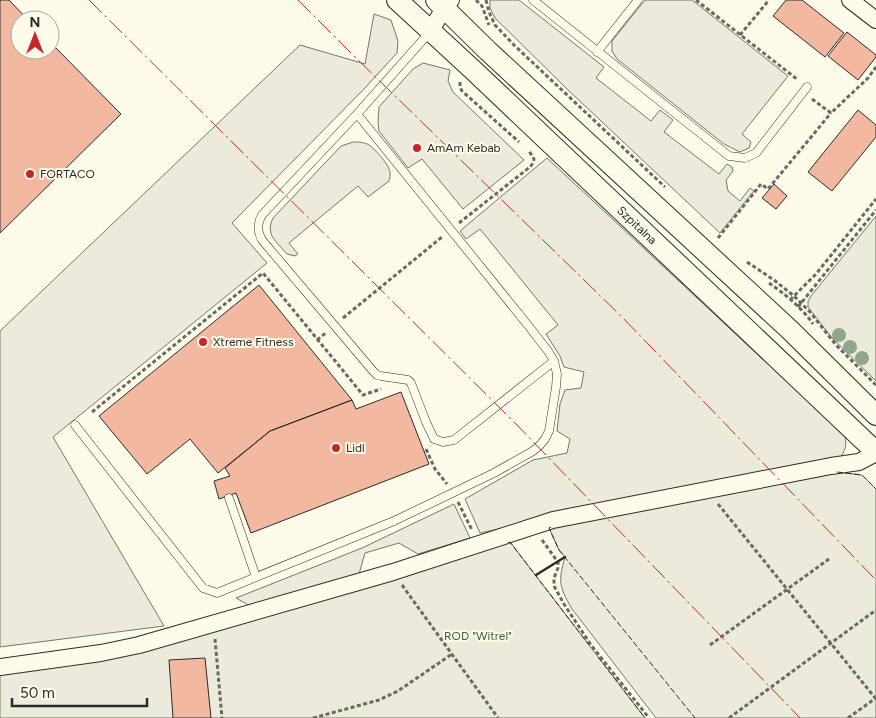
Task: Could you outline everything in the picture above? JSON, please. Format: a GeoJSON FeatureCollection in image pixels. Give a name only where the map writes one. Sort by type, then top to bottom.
{"type":"FeatureCollection","features":[{"type":"Feature","properties":{"kind":"street","name":"Szpitalna"},"geometry":{"type":"LineString","coordinates":[[397,0],[430,32],[472,68],[876,452]]}},
{"type":"Feature","properties":{"kind":"street"},"geometry":{"type":"LineString","coordinates":[[850,0],[876,20]]}},
{"type":"Feature","properties":{"kind":"street"},"geometry":{"type":"LineString","coordinates":[[430,32],[444,3],[488,51],[816,355],[876,415]]}},
{"type":"Feature","properties":{"kind":"street"},"geometry":{"type":"LineString","coordinates":[[0,667],[101,653],[139,645],[393,572],[553,520],[859,462],[876,452]]}},
{"type":"Feature","properties":{"kind":"lane"},"geometry":{"type":"LineString","coordinates":[[533,0],[729,156],[745,158],[756,153],[807,86]]}},
{"type":"Feature","properties":{"kind":"lane"},"geometry":{"type":"LineString","coordinates":[[597,52],[638,0]]}},
{"type":"Feature","properties":{"kind":"lane"},"geometry":{"type":"LineString","coordinates":[[430,32],[357,114],[262,215],[258,224],[258,230],[262,240],[376,375],[408,380],[411,383],[434,439],[444,442],[454,440],[554,361]]}},
{"type":"Feature","properties":{"kind":"lane"},"geometry":{"type":"LineString","coordinates":[[75,424],[203,588],[216,593],[368,532],[454,493],[520,459],[540,445],[548,431],[556,387],[557,374],[554,361],[548,351],[357,114]]}},
{"type":"Feature","properties":{"kind":"lane"},"geometry":{"type":"LineString","coordinates":[[229,498],[256,577]]}},
{"type":"Feature","properties":{"kind":"path"},"geometry":{"type":"LineString","coordinates":[[486,0],[495,25],[514,46],[670,190]]}},
{"type":"Feature","properties":{"kind":"path"},"geometry":{"type":"LineString","coordinates":[[696,0],[812,90],[811,98],[830,113]]}},
{"type":"Feature","properties":{"kind":"path"},"geometry":{"type":"LineString","coordinates":[[740,35],[769,0]]}},
{"type":"Feature","properties":{"kind":"path"},"geometry":{"type":"LineString","coordinates":[[716,241],[761,184],[768,189],[830,113],[868,78],[876,67]]}},
{"type":"Feature","properties":{"kind":"path"},"geometry":{"type":"LineString","coordinates":[[461,80],[460,88],[462,91],[519,142]]}},
{"type":"Feature","properties":{"kind":"path"},"geometry":{"type":"LineString","coordinates":[[334,326],[530,167],[534,158],[527,149]]}},
{"type":"Feature","properties":{"kind":"path"},"geometry":{"type":"LineString","coordinates":[[790,300],[816,274],[876,199]]}},
{"type":"Feature","properties":{"kind":"path"},"geometry":{"type":"LineString","coordinates":[[798,307],[876,210]]}},
{"type":"Feature","properties":{"kind":"path"},"geometry":{"type":"LineString","coordinates":[[712,230],[725,242]]}},
{"type":"Feature","properties":{"kind":"path"},"geometry":{"type":"LineString","coordinates":[[742,258],[774,280],[802,303],[836,345],[876,385]]}},
{"type":"Feature","properties":{"kind":"path"},"geometry":{"type":"LineString","coordinates":[[92,412],[263,273],[363,395],[381,388]]}},
{"type":"Feature","properties":{"kind":"path"},"geometry":{"type":"LineString","coordinates":[[424,444],[435,469],[454,493],[479,544]]}},
{"type":"Feature","properties":{"kind":"path"},"geometry":{"type":"LineString","coordinates":[[707,490],[876,698],[848,718]]}},
{"type":"Feature","properties":{"kind":"path"},"geometry":{"type":"LineString","coordinates":[[530,527],[558,562],[554,586],[564,604],[591,645],[649,718]]}},
{"type":"Feature","properties":{"kind":"path"},"geometry":{"type":"LineString","coordinates":[[710,645],[829,559]]}},
{"type":"Feature","properties":{"kind":"path"},"geometry":{"type":"LineString","coordinates":[[393,572],[498,718]]}},
{"type":"Feature","properties":{"kind":"path"},"geometry":{"type":"LineString","coordinates":[[729,718],[876,610]]}},
{"type":"Feature","properties":{"kind":"path"},"geometry":{"type":"LineString","coordinates":[[214,624],[222,718]]}},
{"type":"Feature","properties":{"kind":"path"},"geometry":{"type":"LineString","coordinates":[[313,718],[379,700],[398,691],[452,654]]}},
{"type":"Feature","properties":{"kind":"green space"},"geometry":{"type":"Polygon","coordinates":[[[490,0],[519,0],[604,67],[596,78],[651,121],[660,110],[673,120],[664,132],[719,174],[727,164],[732,167],[733,171],[726,180],[728,191],[740,201],[750,188],[754,191],[720,233],[567,89],[495,18],[490,8],[490,0]]]}},
{"type":"Feature","properties":{"kind":"green space"},"geometry":{"type":"Polygon","coordinates":[[[645,0],[692,0],[788,76],[742,134],[751,142],[749,148],[740,152],[724,144],[617,59],[612,51],[612,41],[645,0]]]}},
{"type":"Feature","properties":{"kind":"green space"},"geometry":{"type":"Polygon","coordinates":[[[374,14],[391,20],[398,41],[397,53],[232,223],[267,263],[53,437],[164,626],[0,647],[0,331],[300,45],[365,64],[374,14]]]}},
{"type":"Feature","properties":{"kind":"green space"},"geometry":{"type":"Polygon","coordinates":[[[423,63],[450,70],[448,81],[453,92],[524,160],[463,209],[422,159],[408,168],[379,131],[379,107],[413,69],[423,63]]]}},
{"type":"Feature","properties":{"kind":"green space"},"geometry":{"type":"Polygon","coordinates":[[[353,142],[367,144],[384,160],[390,174],[389,181],[368,197],[358,186],[289,243],[298,254],[295,256],[287,254],[271,233],[270,229],[273,218],[341,146],[353,142]]]}},
{"type":"Feature","properties":{"kind":"green space"},"geometry":{"type":"Polygon","coordinates":[[[547,158],[845,436],[845,448],[840,458],[686,488],[480,533],[465,499],[533,460],[567,453],[570,439],[557,431],[560,404],[565,390],[581,388],[584,372],[564,367],[560,356],[546,334],[558,325],[480,229],[466,239],[460,231],[547,158]]]}},
{"type":"Feature","properties":{"kind":"green space"},"geometry":{"type":"Polygon","coordinates":[[[876,216],[876,381],[832,338],[808,307],[808,301],[876,216]]]}},
{"type":"Feature","properties":{"kind":"green space"},"geometry":{"type":"Polygon","coordinates":[[[828,471],[862,475],[876,489],[876,718],[656,718],[572,609],[564,595],[561,584],[561,572],[565,557],[559,550],[549,528],[828,471]]]}},
{"type":"Feature","properties":{"kind":"green space"},"geometry":{"type":"Polygon","coordinates":[[[454,504],[470,538],[418,554],[399,543],[365,553],[359,574],[250,606],[236,598],[362,548],[454,504]]]}},
{"type":"Feature","properties":{"kind":"green space","name":"ROD \"Witrel\""},"geometry":{"type":"Polygon","coordinates":[[[510,542],[645,718],[0,718],[0,672],[510,542]]]}},
{"type":"Feature","properties":{"kind":"building","name":"FORTACO"},"geometry":{"type":"Polygon","coordinates":[[[0,0],[9,0],[18,10],[10,10],[10,60],[60,60],[60,52],[121,114],[0,233],[0,0]]]}},
{"type":"Feature","properties":{"kind":"building"},"geometry":{"type":"Polygon","coordinates":[[[786,0],[802,0],[844,33],[825,57],[773,16],[786,0]]]}},
{"type":"Feature","properties":{"kind":"building"},"geometry":{"type":"Polygon","coordinates":[[[847,32],[876,55],[858,80],[828,56],[847,32]]]}},
{"type":"Feature","properties":{"kind":"building"},"geometry":{"type":"Polygon","coordinates":[[[858,110],[876,125],[876,137],[832,191],[808,172],[858,110]]]}},
{"type":"Feature","properties":{"kind":"building"},"geometry":{"type":"Polygon","coordinates":[[[774,184],[787,196],[776,209],[762,198],[774,184]]]}},
{"type":"Feature","properties":{"kind":"building"},"geometry":{"type":"Polygon","coordinates":[[[259,285],[352,400],[270,431],[218,473],[190,439],[147,474],[99,416],[259,285]]]}},
{"type":"Feature","properties":{"kind":"building","name":"Lidl"},"geometry":{"type":"Polygon","coordinates":[[[401,392],[429,464],[251,533],[236,493],[219,499],[214,481],[230,476],[225,468],[270,431],[352,400],[356,409],[401,392]]]}},
{"type":"Feature","properties":{"kind":"building"},"geometry":{"type":"Polygon","coordinates":[[[205,658],[211,718],[173,718],[169,660],[205,658]]]}},
{"type":"Feature","properties":{"kind":"fence"},"geometry":{"type":"LineString","coordinates":[[837,472],[862,475],[876,489]]}},
{"type":"Feature","properties":{"kind":"fence"},"geometry":{"type":"LineString","coordinates":[[551,527],[549,528],[559,550],[695,718]]}},
{"type":"Feature","properties":{"kind":"fence"},"geometry":{"type":"LineString","coordinates":[[508,543],[510,542],[589,645]]}},
{"type":"Feature","properties":{"kind":"fence"},"geometry":{"type":"LineString","coordinates":[[598,657],[645,718]]}},
{"type":"Feature","properties":{"kind":"wall"},"geometry":{"type":"LineString","coordinates":[[536,575],[565,557]]}},
{"type":"Feature","properties":{"kind":"power"},"geometry":{"type":"LineString","coordinates":[[89,0],[516,424],[800,718]]}},
{"type":"Feature","properties":{"kind":"power"},"geometry":{"type":"LineString","coordinates":[[298,0],[622,317],[876,580]]}},
{"type":"Feature","properties":{"kind":"place","name":"AmAm Kebab"},"geometry":{"type":"Point","coordinates":[417,148]}},
{"type":"Feature","properties":{"kind":"place","name":"FORTACO"},"geometry":{"type":"Point","coordinates":[30,174]}},
{"type":"Feature","properties":{"kind":"place","name":"Xtreme Fitness"},"geometry":{"type":"Point","coordinates":[203,342]}},
{"type":"Feature","properties":{"kind":"place","name":"Lidl"},"geometry":{"type":"Point","coordinates":[336,448]}}]}
